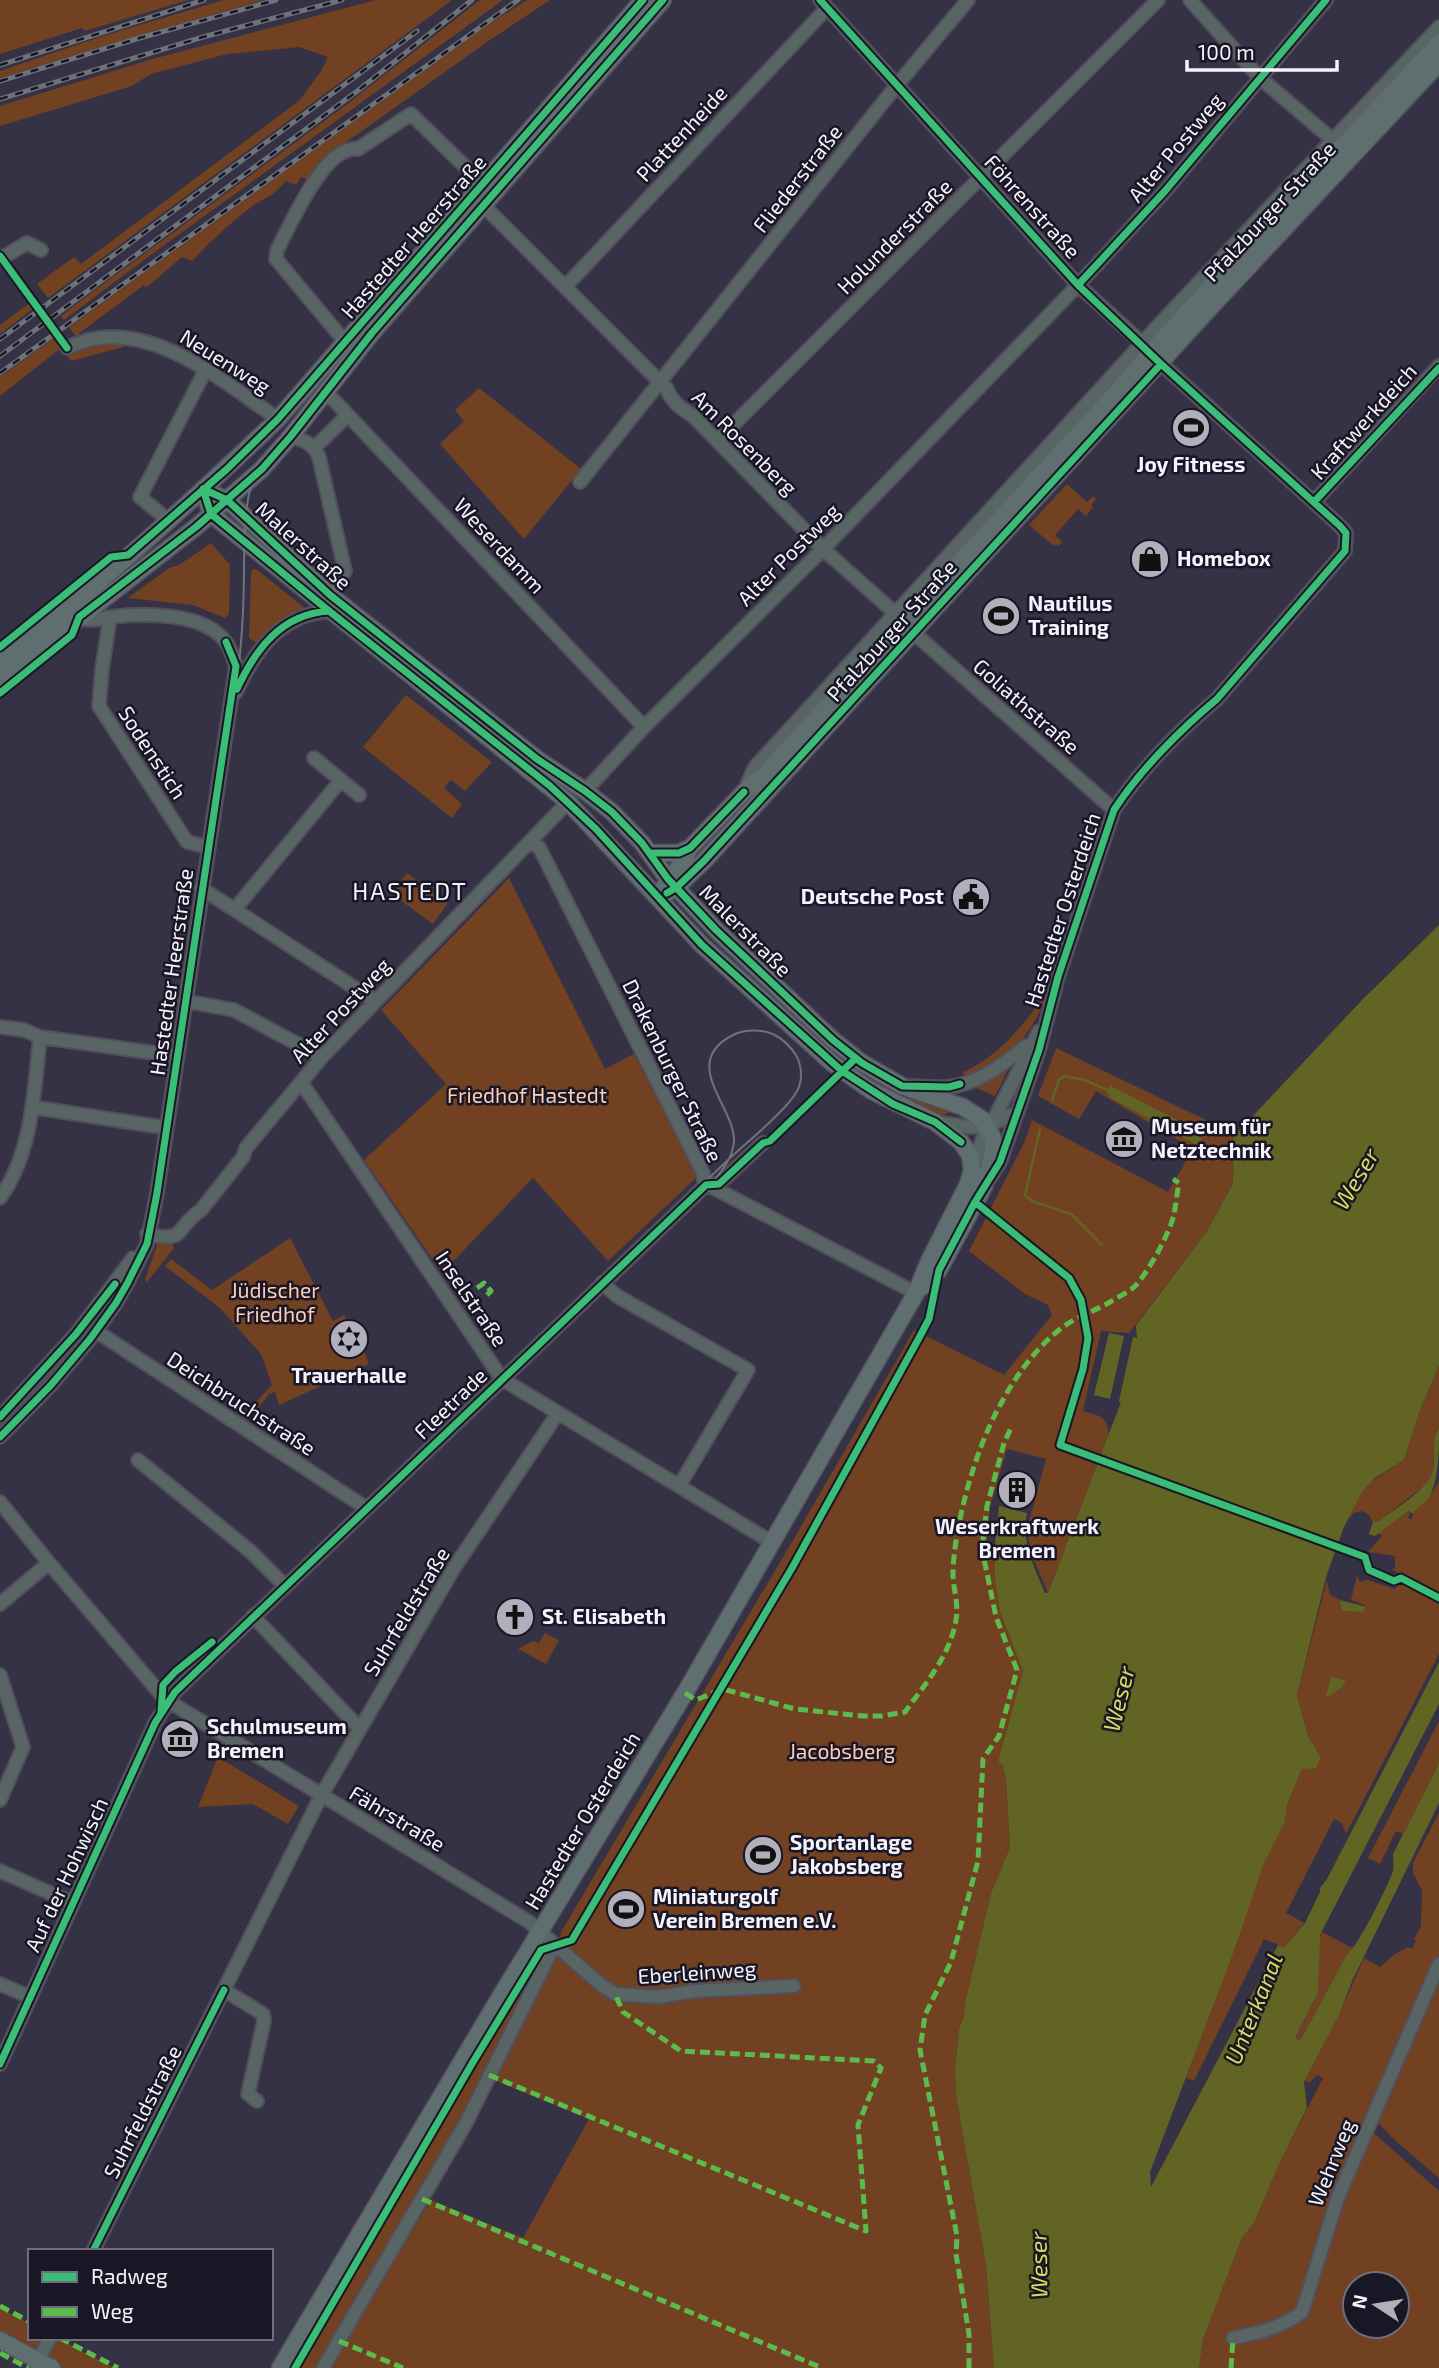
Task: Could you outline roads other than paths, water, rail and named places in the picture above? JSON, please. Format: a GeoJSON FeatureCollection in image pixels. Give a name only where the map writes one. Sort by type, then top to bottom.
{"type":"FeatureCollection","features":[{"type":"Feature","properties":{"kind":"main road","name":"Hastedter Heerstraße"},"geometry":{"type":"LineString","coordinates":[[0,664],[168,520],[278,419],[643,0]]}},
{"type":"Feature","properties":{"kind":"main road","name":"Hastedter Heerstraße"},"geometry":{"type":"LineString","coordinates":[[0,680],[188,534],[262,469],[372,333],[663,0]]}},
{"type":"Feature","properties":{"kind":"main road","name":"Pfalzburger Straße"},"geometry":{"type":"LineString","coordinates":[[673,883],[690,848],[765,774],[1151,353],[1438,47]]}},
{"type":"Feature","properties":{"kind":"main road","name":"Pfalzburger Straße"},"geometry":{"type":"LineString","coordinates":[[657,898],[704,861],[914,633],[1151,353]]}},
{"type":"Feature","properties":{"kind":"main road","name":"Malerstraße"},"geometry":{"type":"LineString","coordinates":[[203,489],[227,500],[329,603],[568,802],[702,945],[842,1071],[893,1104],[941,1122],[970,1155],[972,1170]]}},
{"type":"Feature","properties":{"kind":"main road"},"geometry":{"type":"LineString","coordinates":[[203,489],[211,514]]}},
{"type":"Feature","properties":{"kind":"main road","name":"Malerstraße"},"geometry":{"type":"LineString","coordinates":[[211,514],[537,759],[585,791],[628,828],[716,930],[833,1040],[878,1073],[902,1086],[973,1112],[987,1126]]}},
{"type":"Feature","properties":{"kind":"main road"},"geometry":{"type":"LineString","coordinates":[[650,853],[679,853],[690,848]]}},
{"type":"Feature","properties":{"kind":"main road"},"geometry":{"type":"LineString","coordinates":[[984,1187],[993,1151],[993,1138],[987,1126]]}},
{"type":"Feature","properties":{"kind":"main road","name":"Hastedter Osterdeich"},"geometry":{"type":"LineString","coordinates":[[280,2368],[773,1543],[916,1293],[968,1184],[972,1170]]}},
{"type":"Feature","properties":{"kind":"main road","name":"Hastedter Osterdeich"},"geometry":{"type":"LineString","coordinates":[[916,1293],[939,1270],[984,1187]]}},
{"type":"Feature","properties":{"kind":"main road"},"geometry":{"type":"LineString","coordinates":[[0,2340],[42,2366]]}},
{"type":"Feature","properties":{"kind":"street","name":"Fliederstraße"},"geometry":{"type":"LineString","coordinates":[[661,383],[897,85],[968,0]]}},
{"type":"Feature","properties":{"kind":"street","name":"Holunderstraße"},"geometry":{"type":"LineString","coordinates":[[717,441],[1158,0]]}},
{"type":"Feature","properties":{"kind":"street"},"geometry":{"type":"LineString","coordinates":[[1190,0],[1259,77],[1334,141]]}},
{"type":"Feature","properties":{"kind":"street","name":"Alter Postweg"},"geometry":{"type":"LineString","coordinates":[[585,791],[644,727],[823,549],[1078,285],[1165,191],[1326,0]]}},
{"type":"Feature","properties":{"kind":"street","name":"Föhrenstraße"},"geometry":{"type":"LineString","coordinates":[[824,4],[1078,285],[1340,526],[1346,533],[1346,542]]}},
{"type":"Feature","properties":{"kind":"street","name":"Plattenheide"},"geometry":{"type":"LineString","coordinates":[[565,287],[824,4]]}},
{"type":"Feature","properties":{"kind":"street","name":"Pfalzburger Straße"},"geometry":{"type":"LineString","coordinates":[[744,792],[755,767],[895,614],[1151,353],[1334,141],[1439,27]]}},
{"type":"Feature","properties":{"kind":"street"},"geometry":{"type":"LineString","coordinates":[[346,343],[276,259],[277,250],[319,174],[337,155],[349,148],[358,149],[411,114],[483,184]]}},
{"type":"Feature","properties":{"kind":"street","name":"Am Rosenberg"},"geometry":{"type":"LineString","coordinates":[[484,206],[667,389],[670,397],[683,411],[692,415],[823,549],[895,614]]}},
{"type":"Feature","properties":{"kind":"street"},"geometry":{"type":"LineString","coordinates":[[2,254],[27,243],[41,250]]}},
{"type":"Feature","properties":{"kind":"street","name":"Neuenweg"},"geometry":{"type":"LineString","coordinates":[[68,348],[76,344],[124,337],[172,349],[278,419]]}},
{"type":"Feature","properties":{"kind":"street","name":"Kraftwerkdeich"},"geometry":{"type":"LineString","coordinates":[[1314,502],[1439,366]]}},
{"type":"Feature","properties":{"kind":"street"},"geometry":{"type":"LineString","coordinates":[[168,520],[140,497],[205,371]]}},
{"type":"Feature","properties":{"kind":"street"},"geometry":{"type":"LineString","coordinates":[[580,482],[661,383]]}},
{"type":"Feature","properties":{"kind":"street","name":"Weserdamm"},"geometry":{"type":"LineString","coordinates":[[326,392],[644,727]]}},
{"type":"Feature","properties":{"kind":"street"},"geometry":{"type":"LineString","coordinates":[[315,447],[348,415]]}},
{"type":"Feature","properties":{"kind":"street"},"geometry":{"type":"LineString","coordinates":[[291,436],[307,441],[315,447],[345,571],[329,603]]}},
{"type":"Feature","properties":{"kind":"street","name":"Hastedter Osterdeich"},"geometry":{"type":"LineString","coordinates":[[984,1187],[1000,1162],[1039,1050],[1046,1015],[1114,810],[1152,764],[1196,716],[1217,699],[1331,570],[1345,551],[1346,542]]}},
{"type":"Feature","properties":{"kind":"street","name":"Hastedter Heerstraße"},"geometry":{"type":"LineString","coordinates":[[229,715],[246,671],[271,636],[292,621],[329,603]]}},
{"type":"Feature","properties":{"kind":"street","name":"Hastedter Heerstraße"},"geometry":{"type":"LineString","coordinates":[[0,1437],[51,1385],[96,1331],[133,1274],[147,1244],[157,1193],[236,666],[226,642],[216,632],[204,626],[174,617],[150,614],[110,617]]}},
{"type":"Feature","properties":{"kind":"street"},"geometry":{"type":"LineString","coordinates":[[79,617],[89,621],[110,617]]}},
{"type":"Feature","properties":{"kind":"street","name":"Sodenstich"},"geometry":{"type":"LineString","coordinates":[[110,617],[99,706],[187,842],[208,847]]}},
{"type":"Feature","properties":{"kind":"street","name":"Goliathstraße"},"geometry":{"type":"LineString","coordinates":[[914,633],[1114,810]]}},
{"type":"Feature","properties":{"kind":"street"},"geometry":{"type":"LineString","coordinates":[[314,758],[359,795]]}},
{"type":"Feature","properties":{"kind":"street"},"geometry":{"type":"LineString","coordinates":[[235,909],[341,780]]}},
{"type":"Feature","properties":{"kind":"street","name":"Alter Postweg"},"geometry":{"type":"LineString","coordinates":[[147,1234],[169,1239],[176,1237],[201,1210],[243,1157],[246,1148],[322,1057],[568,802]]}},
{"type":"Feature","properties":{"kind":"street","name":"Drakenburger Straße"},"geometry":{"type":"LineString","coordinates":[[530,843],[539,848],[703,1173],[706,1185],[916,1293]]}},
{"type":"Feature","properties":{"kind":"street"},"geometry":{"type":"LineString","coordinates":[[201,888],[375,1001]]}},
{"type":"Feature","properties":{"kind":"street"},"geometry":{"type":"LineString","coordinates":[[185,1001],[234,1010],[322,1057]]}},
{"type":"Feature","properties":{"kind":"street","name":"Hastedter Osterdeich"},"geometry":{"type":"LineString","coordinates":[[972,1170],[987,1126],[994,1119],[1046,1015]]}},
{"type":"Feature","properties":{"kind":"street"},"geometry":{"type":"LineString","coordinates":[[0,1027],[24,1030],[40,1037],[177,1056]]}},
{"type":"Feature","properties":{"kind":"street"},"geometry":{"type":"LineString","coordinates":[[0,1198],[12,1180],[22,1155],[32,1107],[40,1037]]}},
{"type":"Feature","properties":{"kind":"street","name":"Malerstraße"},"geometry":{"type":"LineString","coordinates":[[902,1086],[949,1087],[990,1073],[1027,1046],[1031,1046]]}},
{"type":"Feature","properties":{"kind":"street","name":"Inselstraße"},"geometry":{"type":"LineString","coordinates":[[301,1082],[502,1379],[773,1543]]}},
{"type":"Feature","properties":{"kind":"street"},"geometry":{"type":"LineString","coordinates":[[941,1122],[954,1115],[957,1105],[957,1095],[949,1087]]}},
{"type":"Feature","properties":{"kind":"street"},"geometry":{"type":"LineString","coordinates":[[32,1107],[167,1128]]}},
{"type":"Feature","properties":{"kind":"street","name":"Malerstraße"},"geometry":{"type":"LineString","coordinates":[[941,1122],[965,1127],[987,1126],[1017,1112]]}},
{"type":"Feature","properties":{"kind":"street","name":"Fleetrade"},"geometry":{"type":"LineString","coordinates":[[168,1701],[183,1682],[706,1185],[719,1184],[763,1143]]}},
{"type":"Feature","properties":{"kind":"street","name":"Hastedter Heerstraße"},"geometry":{"type":"LineString","coordinates":[[0,1417],[76,1334],[130,1265],[147,1234]]}},
{"type":"Feature","properties":{"kind":"street"},"geometry":{"type":"LineString","coordinates":[[602,1283],[617,1296],[748,1370],[679,1486]]}},
{"type":"Feature","properties":{"kind":"street","name":"Deichbruchstraße"},"geometry":{"type":"LineString","coordinates":[[96,1331],[366,1508]]}},
{"type":"Feature","properties":{"kind":"street","name":"Suhrfeldstraße"},"geometry":{"type":"LineString","coordinates":[[94,2249],[321,1796],[454,1568],[558,1412]]}},
{"type":"Feature","properties":{"kind":"street"},"geometry":{"type":"LineString","coordinates":[[138,1460],[241,1543],[285,1586]]}},
{"type":"Feature","properties":{"kind":"street","name":"Fährstraße"},"geometry":{"type":"LineString","coordinates":[[0,1502],[168,1701],[541,1931]]}},
{"type":"Feature","properties":{"kind":"street"},"geometry":{"type":"LineString","coordinates":[[0,1604],[49,1563]]}},
{"type":"Feature","properties":{"kind":"street"},"geometry":{"type":"LineString","coordinates":[[253,1616],[360,1729]]}},
{"type":"Feature","properties":{"kind":"street"},"geometry":{"type":"LineString","coordinates":[[0,1675],[23,1747],[0,1801]]}},
{"type":"Feature","properties":{"kind":"street","name":"Auf der Hohwisch"},"geometry":{"type":"LineString","coordinates":[[0,2064],[155,1723],[168,1701]]}},
{"type":"Feature","properties":{"kind":"street"},"geometry":{"type":"LineString","coordinates":[[0,1871],[73,1903]]}},
{"type":"Feature","properties":{"kind":"street","name":"Eberleinweg"},"geometry":{"type":"LineString","coordinates":[[541,1931],[600,1984],[615,1994],[658,1997],[794,1986]]}},
{"type":"Feature","properties":{"kind":"street"},"geometry":{"type":"LineString","coordinates":[[323,2368],[453,2147],[555,1944]]}},
{"type":"Feature","properties":{"kind":"street","name":"Wehrweg"},"geometry":{"type":"LineString","coordinates":[[1233,2339],[1264,2332],[1290,2321],[1302,2312],[1338,2197],[1439,1964]]}},
{"type":"Feature","properties":{"kind":"street"},"geometry":{"type":"LineString","coordinates":[[0,1984],[30,1997]]}},
{"type":"Feature","properties":{"kind":"street"},"geometry":{"type":"LineString","coordinates":[[224,1990],[263,2014],[264,2021],[248,2094],[257,2101]]}},
{"type":"Feature","properties":{"kind":"street"},"geometry":{"type":"LineString","coordinates":[[42,2366],[49,2340]]}},
{"type":"Feature","properties":{"kind":"water"},"geometry":{"type":"Polygon","coordinates":[[[1439,925],[1439,1366],[1420,1410],[1404,1460],[1375,1478],[1362,1492],[1344,1527],[1327,1574],[1297,1695],[1308,1736],[1321,1757],[1316,1768],[1302,1769],[1287,1805],[1285,1822],[1263,1866],[1150,2172],[1151,2187],[1278,1945],[1284,1947],[1305,1923],[1320,1888],[1439,1662],[1439,1704],[1320,1935],[1318,1993],[1296,2036],[1297,2040],[1301,2039],[1346,1956],[1358,1941],[1379,1903],[1393,1871],[1393,1854],[1439,1763],[1439,1803],[1353,1979],[1339,2015],[1304,2082],[1307,2108],[1255,2221],[1242,2238],[1203,2339],[1199,2368],[994,2368],[986,2265],[956,2096],[955,2069],[959,2029],[991,1893],[1010,1847],[1006,1779],[1003,1766],[998,1761],[1023,1671],[1000,1612],[995,1579],[999,1506],[1027,1513],[1027,1544],[1045,1593],[1048,1593],[1121,1402],[1119,1401],[1133,1337],[1137,1338],[1136,1325],[1207,1231],[1233,1183],[1234,1136],[1363,999],[1439,925]]]}},
{"type":"Feature","properties":{"kind":"water"},"geometry":{"type":"Polygon","coordinates":[[[1111,1086],[1191,1127],[1202,1139],[1197,1145],[1109,1097],[1107,1090],[1111,1086]]]}},
{"type":"Feature","properties":{"kind":"water"},"geometry":{"type":"Polygon","coordinates":[[[1109,1333],[1124,1336],[1110,1399],[1094,1395],[1109,1333]]]}},
{"type":"Feature","properties":{"kind":"water"},"geometry":{"type":"Polygon","coordinates":[[[1439,1428],[1437,1474],[1429,1498],[1413,1514],[1409,1511],[1375,1536],[1369,1534],[1373,1522],[1378,1522],[1410,1499],[1430,1477],[1434,1465],[1435,1437],[1439,1428]]]}},
{"type":"Feature","properties":{"kind":"water"},"geometry":{"type":"Polygon","coordinates":[[[1340,1600],[1365,1607],[1363,1612],[1341,1611],[1340,1600]]]}},
{"type":"Feature","properties":{"kind":"water"},"geometry":{"type":"Polygon","coordinates":[[[1331,1676],[1346,1681],[1329,1697],[1326,1696],[1331,1676]]]}},
{"type":"Feature","properties":{"kind":"waterway"},"geometry":{"type":"LineString","coordinates":[[1052,1100],[1059,1080],[1064,1076],[1085,1080],[1107,1090]]}},
{"type":"Feature","properties":{"kind":"waterway"},"geometry":{"type":"LineString","coordinates":[[1040,1129],[1025,1195],[1032,1201],[1071,1214],[1102,1245]]}},
{"type":"Feature","properties":{"kind":"tram line"},"geometry":{"type":"LineString","coordinates":[[0,1436],[48,1390],[93,1338],[129,1281],[154,1219],[239,662],[246,513],[258,466],[385,311],[656,0]]}},
{"type":"Feature","properties":{"kind":"tram line"},"geometry":{"type":"LineString","coordinates":[[0,2058],[165,1699],[182,1680],[729,1159],[766,1126],[785,1107],[797,1091],[801,1073],[796,1055],[783,1040],[763,1031],[741,1032],[717,1047],[710,1059],[710,1073],[732,1128],[734,1141],[733,1148],[731,1154],[729,1160],[709,1187],[175,1695],[157,1724],[0,2070]]}},
{"type":"Feature","properties":{"kind":"railway"},"geometry":{"type":"LineString","coordinates":[[0,65],[204,0]]}},
{"type":"Feature","properties":{"kind":"railway"},"geometry":{"type":"LineString","coordinates":[[0,81],[276,0]]}},
{"type":"Feature","properties":{"kind":"railway"},"geometry":{"type":"LineString","coordinates":[[0,99],[203,37],[342,0]]}},
{"type":"Feature","properties":{"kind":"railway"},"geometry":{"type":"LineString","coordinates":[[0,356],[360,89],[472,0]]}},
{"type":"Feature","properties":{"kind":"railway"},"geometry":{"type":"LineString","coordinates":[[0,373],[518,0]]}},
{"type":"Feature","properties":{"kind":"railway"},"geometry":{"type":"LineString","coordinates":[[0,339],[417,31]]}},
{"type":"Feature","properties":{"kind":"place","name":"Joy Fitness"},"geometry":{"type":"Point","coordinates":[1191,428]}},
{"type":"Feature","properties":{"kind":"place","name":"Homebox"},"geometry":{"type":"Point","coordinates":[1150,559]}},
{"type":"Feature","properties":{"kind":"place","name":"Nautilus Training"},"geometry":{"type":"Point","coordinates":[1001,616]}},
{"type":"Feature","properties":{"kind":"place","name":"Deutsche Post"},"geometry":{"type":"Point","coordinates":[971,897]}},
{"type":"Feature","properties":{"kind":"place","name":"Museum für Netztechnik"},"geometry":{"type":"Point","coordinates":[1124,1139]}},
{"type":"Feature","properties":{"kind":"place","name":"Trauerhalle"},"geometry":{"type":"Point","coordinates":[349,1339]}},
{"type":"Feature","properties":{"kind":"place","name":"Weserkraftwerk Bremen"},"geometry":{"type":"Point","coordinates":[1017,1490]}},
{"type":"Feature","properties":{"kind":"place","name":"St. Elisabeth"},"geometry":{"type":"Point","coordinates":[515,1617]}},
{"type":"Feature","properties":{"kind":"place","name":"Schulmuseum Bremen"},"geometry":{"type":"Point","coordinates":[180,1739]}},
{"type":"Feature","properties":{"kind":"place","name":"Sportanlage Jakobsberg"},"geometry":{"type":"Point","coordinates":[763,1855]}},
{"type":"Feature","properties":{"kind":"place","name":"Miniaturgolf Verein Bremen e.V."},"geometry":{"type":"Point","coordinates":[626,1909]}},
{"type":"Feature","properties":{"kind":"district","name":"HASTEDT"},"geometry":{"type":"Point","coordinates":[410,892]}},
{"type":"Feature","properties":{"kind":"park label","name":"Friedhof Hastedt"},"geometry":{"type":"Point","coordinates":[527,1096]}},
{"type":"Feature","properties":{"kind":"park label","name":"Jüdischer Friedhof"},"geometry":{"type":"Point","coordinates":[275,1303]}},
{"type":"Feature","properties":{"kind":"park label","name":"Jacobsberg"},"geometry":{"type":"Point","coordinates":[842,1752]}},
{"type":"Feature","properties":{"kind":"water label","name":"Weser"},"geometry":{"type":"Point","coordinates":[1356,1179]}},
{"type":"Feature","properties":{"kind":"water label","name":"Weser"},"geometry":{"type":"Point","coordinates":[1119,1699]}},
{"type":"Feature","properties":{"kind":"water label","name":"Unterkanal"},"geometry":{"type":"Point","coordinates":[1254,2009]}},
{"type":"Feature","properties":{"kind":"water label","name":"Weser"},"geometry":{"type":"Point","coordinates":[1039,2265]}}]}
